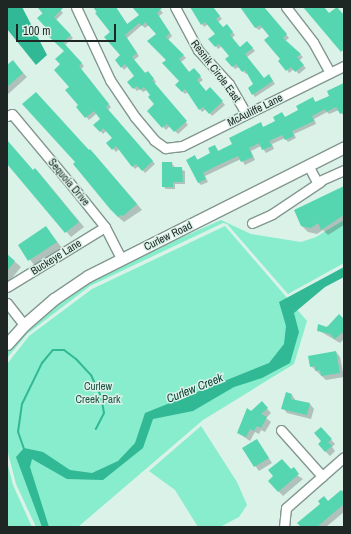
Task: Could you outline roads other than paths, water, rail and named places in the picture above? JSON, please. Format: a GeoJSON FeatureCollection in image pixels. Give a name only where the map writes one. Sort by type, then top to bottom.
{"type":"FeatureCollection","features":[{"type":"Feature","properties":{"kind":"main road","name":"Curlew Road"},"geometry":{"type":"LineString","coordinates":[[7,344],[24,325],[70,288],[121,259],[344,147]]}},
{"type":"Feature","properties":{"kind":"street","name":"McAuliffe Lane"},"geometry":{"type":"LineString","coordinates":[[76,7],[110,80],[135,118],[154,140],[165,148],[182,146],[344,66]]}},
{"type":"Feature","properties":{"kind":"street","name":"Resnik Circle East"},"geometry":{"type":"LineString","coordinates":[[175,7],[198,50],[229,84],[246,114]]}},
{"type":"Feature","properties":{"kind":"street"},"geometry":{"type":"LineString","coordinates":[[286,7],[313,42],[330,73]]}},
{"type":"Feature","properties":{"kind":"street","name":"Sequoia Drive"},"geometry":{"type":"LineString","coordinates":[[7,116],[12,114],[105,226],[121,259]]}},
{"type":"Feature","properties":{"kind":"street"},"geometry":{"type":"LineString","coordinates":[[308,165],[316,180],[320,182]]}},
{"type":"Feature","properties":{"kind":"street"},"geometry":{"type":"LineString","coordinates":[[252,223],[272,214],[320,182],[344,170]]}},
{"type":"Feature","properties":{"kind":"street","name":"Buckeye Lane"},"geometry":{"type":"LineString","coordinates":[[7,287],[105,226]]}},
{"type":"Feature","properties":{"kind":"street"},"geometry":{"type":"LineString","coordinates":[[7,303],[24,325]]}},
{"type":"Feature","properties":{"kind":"street"},"geometry":{"type":"LineString","coordinates":[[280,430],[322,476]]}},
{"type":"Feature","properties":{"kind":"street"},"geometry":{"type":"LineString","coordinates":[[284,527],[286,508],[344,457]]}},
{"type":"Feature","properties":{"kind":"waterway"},"geometry":{"type":"LineString","coordinates":[[24,449],[18,432],[22,404],[42,363],[53,350],[64,350],[76,359],[91,375],[101,396],[104,413],[96,429]]}},
{"type":"Feature","properties":{"kind":"park label","name":"Curlew Creek Park"},"geometry":{"type":"Point","coordinates":[98,393]}},
{"type":"Feature","properties":{"kind":"water label","name":"Curlew Creek"},"geometry":{"type":"Point","coordinates":[195,389]}}]}
